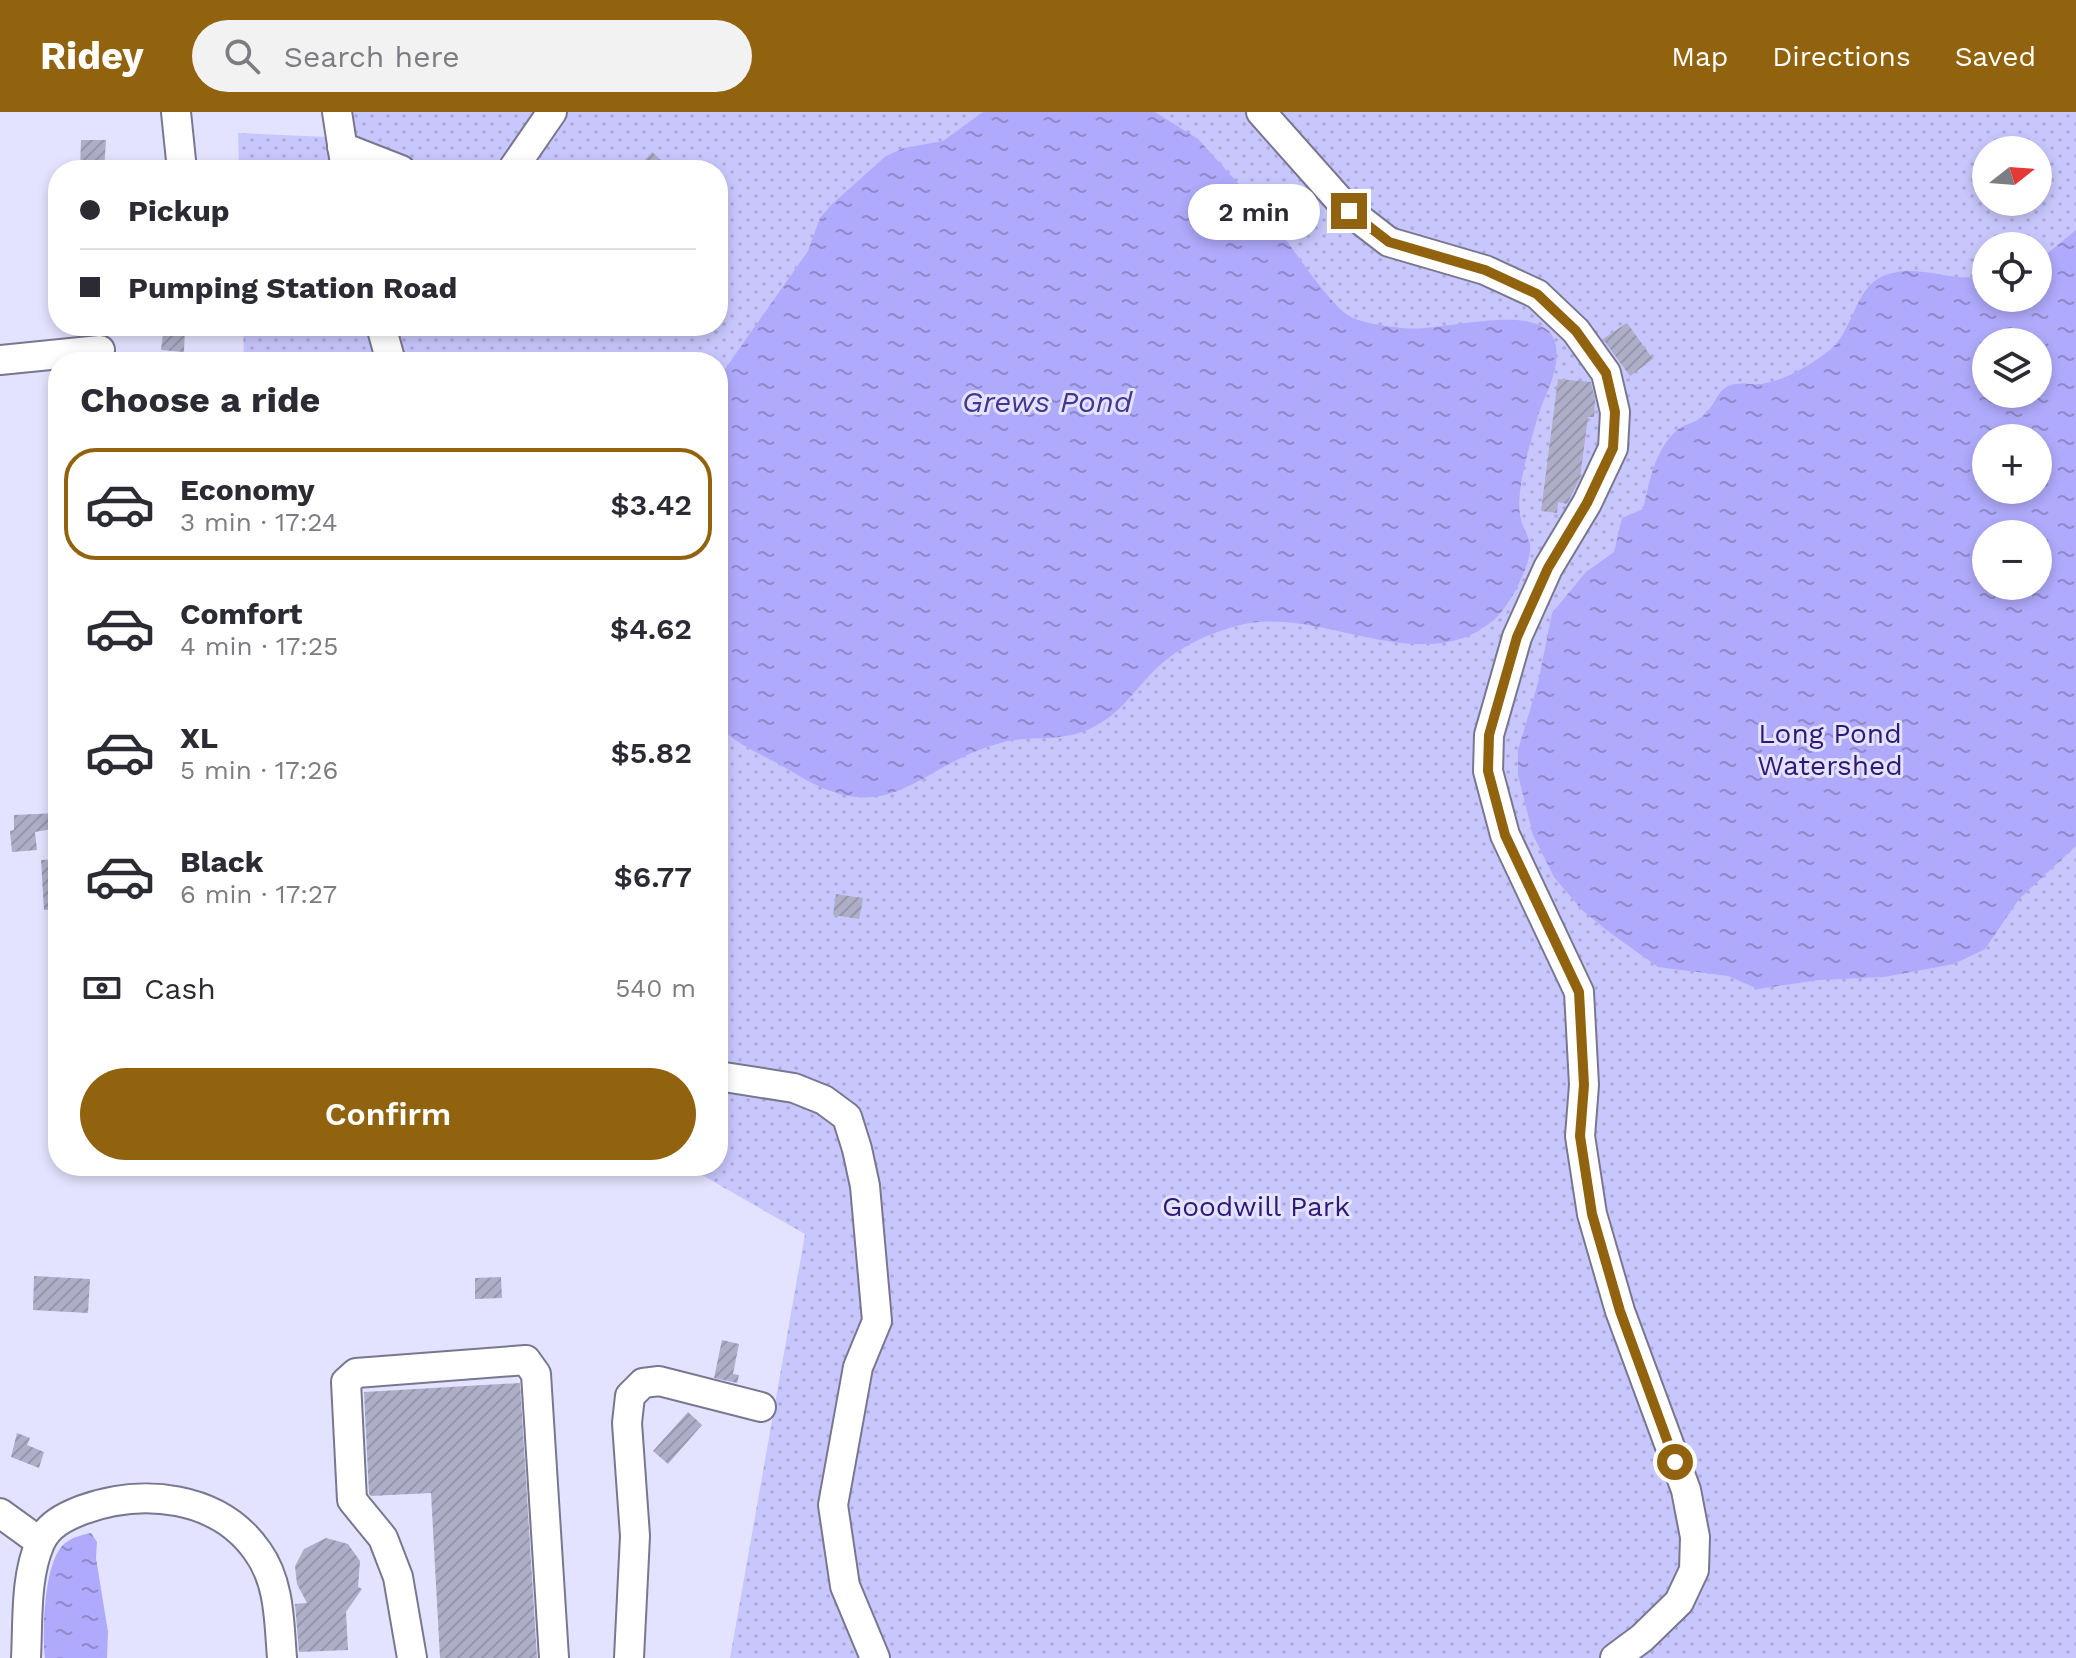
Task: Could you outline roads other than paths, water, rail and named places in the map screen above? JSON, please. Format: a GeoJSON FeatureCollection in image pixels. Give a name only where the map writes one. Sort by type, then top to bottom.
{"type":"FeatureCollection","features":[{"type":"Feature","properties":{"kind":"street"},"geometry":{"type":"LineString","coordinates":[[176,112],[181,160]]}},
{"type":"Feature","properties":{"kind":"street"},"geometry":{"type":"LineString","coordinates":[[337,112],[344,158]]}},
{"type":"Feature","properties":{"kind":"street"},"geometry":{"type":"LineString","coordinates":[[519,160],[552,112]]}},
{"type":"Feature","properties":{"kind":"street"},"geometry":{"type":"LineString","coordinates":[[1261,112],[1349,211],[1389,242],[1485,270],[1537,294],[1576,331],[1606,373],[1615,412],[1613,448],[1587,503],[1548,568],[1517,637],[1489,735],[1488,771],[1505,835],[1579,992],[1584,1085],[1580,1136],[1592,1214],[1620,1311],[1686,1490],[1695,1537],[1694,1570],[1679,1602],[1642,1638],[1615,1658]]}},
{"type":"Feature","properties":{"kind":"street"},"geometry":{"type":"LineString","coordinates":[[58,352],[102,346]]}},
{"type":"Feature","properties":{"kind":"street"},"geometry":{"type":"LineString","coordinates":[[0,360],[48,353]]}},
{"type":"Feature","properties":{"kind":"street"},"geometry":{"type":"LineString","coordinates":[[728,1078],[794,1088],[824,1100],[847,1117],[857,1149],[865,1186],[877,1321],[858,1367],[833,1505],[845,1586],[875,1658]]}},
{"type":"Feature","properties":{"kind":"street"},"geometry":{"type":"LineString","coordinates":[[412,1658],[398,1577],[383,1538],[352,1500],[346,1382],[356,1373],[526,1360],[536,1374],[554,1658]]}},
{"type":"Feature","properties":{"kind":"street"},"geometry":{"type":"LineString","coordinates":[[629,1658],[635,1536],[627,1423],[630,1396],[643,1383],[659,1381],[761,1407]]}},
{"type":"Feature","properties":{"kind":"street"},"geometry":{"type":"LineString","coordinates":[[26,1658],[29,1593],[40,1542],[53,1524],[116,1500],[162,1498],[203,1508],[238,1532],[257,1550],[267,1567],[276,1599],[282,1658]]}},
{"type":"Feature","properties":{"kind":"street"},"geometry":{"type":"LineString","coordinates":[[0,1513],[40,1542]]}},
{"type":"Feature","properties":{"kind":"water","name":"Grews Pond"},"geometry":{"type":"Polygon","coordinates":[[[983,112],[1155,112],[1198,139],[1246,192],[1257,198],[1316,281],[1351,317],[1403,328],[1513,320],[1534,323],[1549,331],[1556,346],[1556,365],[1532,436],[1520,494],[1520,514],[1530,552],[1517,587],[1495,619],[1466,637],[1435,644],[1402,643],[1267,621],[1236,626],[1201,639],[1169,658],[1116,712],[1089,729],[1063,737],[1000,743],[970,754],[902,789],[880,796],[856,797],[829,790],[728,735],[728,365],[808,251],[820,218],[831,205],[886,156],[904,148],[943,141],[983,112]]]}},
{"type":"Feature","properties":{"kind":"water"},"geometry":{"type":"Polygon","coordinates":[[[2076,230],[2076,846],[2019,899],[1985,949],[1954,964],[1884,977],[1819,980],[1758,989],[1728,976],[1658,967],[1582,910],[1554,877],[1533,835],[1518,775],[1518,750],[1538,683],[1552,613],[1586,572],[1614,552],[1622,518],[1643,509],[1654,467],[1669,439],[1679,428],[1702,417],[1724,388],[1783,378],[1824,354],[1839,341],[1866,290],[1883,276],[1909,271],[1972,277],[1972,312],[2052,312],[2052,250],[2076,230]]]}},
{"type":"Feature","properties":{"kind":"water"},"geometry":{"type":"Polygon","coordinates":[[[91,1533],[97,1542],[96,1558],[108,1632],[107,1658],[45,1658],[46,1599],[51,1568],[62,1546],[91,1533]]]}},
{"type":"Feature","properties":{"kind":"park label","name":"Long Pond Watershed"},"geometry":{"type":"Point","coordinates":[1830,749]}},
{"type":"Feature","properties":{"kind":"park label","name":"Goodwill Park"},"geometry":{"type":"Point","coordinates":[1256,1206]}}]}
